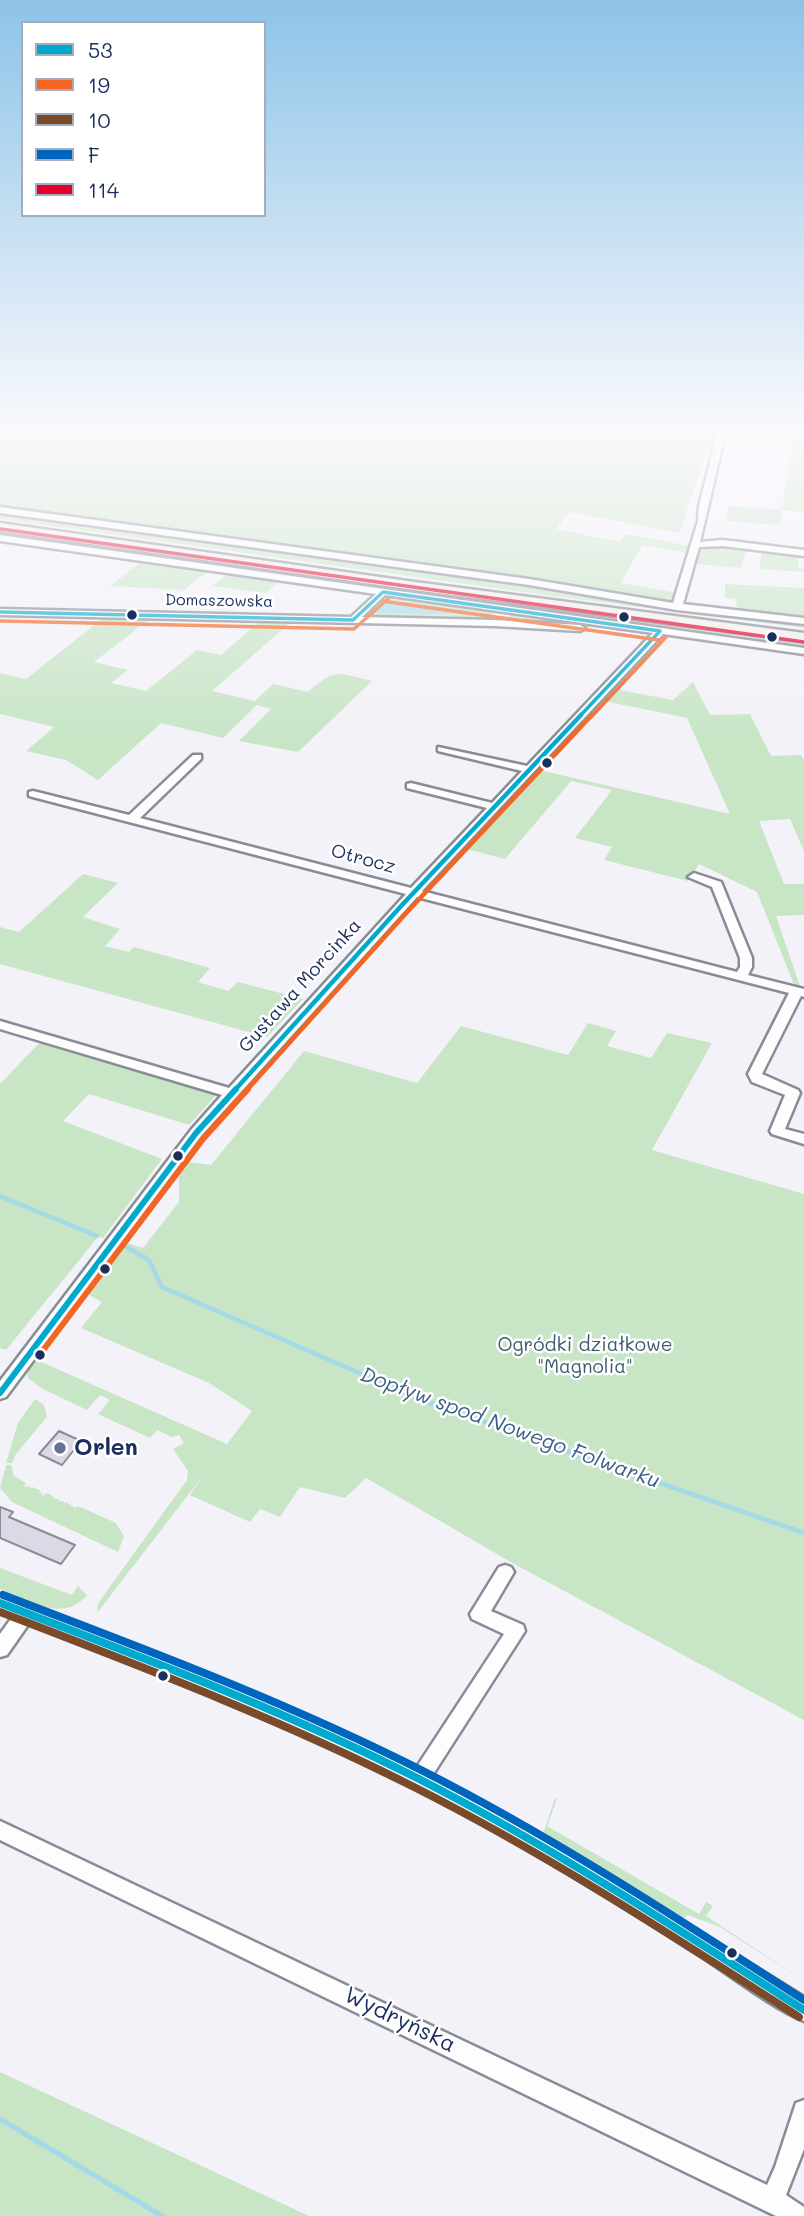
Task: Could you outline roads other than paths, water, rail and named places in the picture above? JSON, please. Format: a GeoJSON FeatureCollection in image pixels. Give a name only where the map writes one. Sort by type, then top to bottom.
{"type":"FeatureCollection","features":[{"type":"Feature","properties":{"kind":"highway"},"geometry":{"type":"LineString","coordinates":[[45,533],[321,573],[679,619],[804,631]]}},
{"type":"Feature","properties":{"kind":"highway"},"geometry":{"type":"LineString","coordinates":[[86,533],[804,637]]}},
{"type":"Feature","properties":{"kind":"street"},"geometry":{"type":"LineString","coordinates":[[172,533],[528,582],[804,651]]}},
{"type":"Feature","properties":{"kind":"street"},"geometry":{"type":"LineString","coordinates":[[679,619],[698,533]]}},
{"type":"Feature","properties":{"kind":"street"},"geometry":{"type":"LineString","coordinates":[[0,538],[660,631],[679,619],[804,621]]}},
{"type":"Feature","properties":{"kind":"street"},"geometry":{"type":"LineString","coordinates":[[695,545],[723,543],[804,553]]}},
{"type":"Feature","properties":{"kind":"street"},"geometry":{"type":"LineString","coordinates":[[353,620],[383,592]]}},
{"type":"Feature","properties":{"kind":"street","name":"Domaszowska"},"geometry":{"type":"LineString","coordinates":[[0,612],[528,624],[641,633]]}},
{"type":"Feature","properties":{"kind":"street","name":"Gustawa Morcinka"},"geometry":{"type":"LineString","coordinates":[[0,1393],[170,1167],[231,1093],[660,631]]}},
{"type":"Feature","properties":{"kind":"street"},"geometry":{"type":"LineString","coordinates":[[442,749],[531,770]]}},
{"type":"Feature","properties":{"kind":"street"},"geometry":{"type":"LineString","coordinates":[[132,819],[197,757]]}},
{"type":"Feature","properties":{"kind":"street"},"geometry":{"type":"LineString","coordinates":[[411,786],[496,807]]}},
{"type":"Feature","properties":{"kind":"street","name":"Otrocz"},"geometry":{"type":"LineString","coordinates":[[33,794],[800,992]]}},
{"type":"Feature","properties":{"kind":"street"},"geometry":{"type":"LineString","coordinates":[[694,877],[717,885],[747,958],[746,967],[740,977]]}},
{"type":"Feature","properties":{"kind":"street"},"geometry":{"type":"LineString","coordinates":[[800,992],[755,1073],[757,1079],[793,1093],[778,1131],[804,1139]]}},
{"type":"Feature","properties":{"kind":"street"},"geometry":{"type":"LineString","coordinates":[[0,1025],[231,1093]]}},
{"type":"Feature","properties":{"kind":"street"},"geometry":{"type":"LineString","coordinates":[[419,1780],[516,1631],[479,1614],[505,1572]]}},
{"type":"Feature","properties":{"kind":"street"},"geometry":{"type":"LineString","coordinates":[[0,1603],[220,1688],[329,1736],[419,1780],[578,1868],[804,2010]]}},
{"type":"Feature","properties":{"kind":"street"},"geometry":{"type":"LineString","coordinates":[[0,1649],[26,1613]]}},
{"type":"Feature","properties":{"kind":"street","name":"Wydryńska"},"geometry":{"type":"LineString","coordinates":[[0,1830],[772,2200],[797,2216]]}},
{"type":"Feature","properties":{"kind":"street"},"geometry":{"type":"LineString","coordinates":[[772,2200],[786,2170],[804,2111]]}},
{"type":"Feature","properties":{"kind":"water"},"geometry":{"type":"Polygon","coordinates":[[[386,602],[465,612],[472,614],[374,613],[386,602]]]}},
{"type":"Feature","properties":{"kind":"waterway"},"geometry":{"type":"LineString","coordinates":[[751,637],[804,645]]}},
{"type":"Feature","properties":{"kind":"waterway","name":"Dopływ spod Nowego Folwarku"},"geometry":{"type":"LineString","coordinates":[[0,1196],[97,1236]]}},
{"type":"Feature","properties":{"kind":"waterway","name":"Dopływ spod Nowego Folwarku"},"geometry":{"type":"LineString","coordinates":[[122,1244],[149,1260],[162,1287],[421,1400],[804,1533]]}},
{"type":"Feature","properties":{"kind":"waterway"},"geometry":{"type":"LineString","coordinates":[[0,2119],[162,2216]]}},
{"type":"Feature","properties":{"kind":"place","name":"Orlen"},"geometry":{"type":"Point","coordinates":[60,1448]}},
{"type":"Feature","properties":{"kind":"park label","name":"Ogródki działkowe \"Magnolia\""},"geometry":{"type":"Point","coordinates":[585,1356]}}]}
